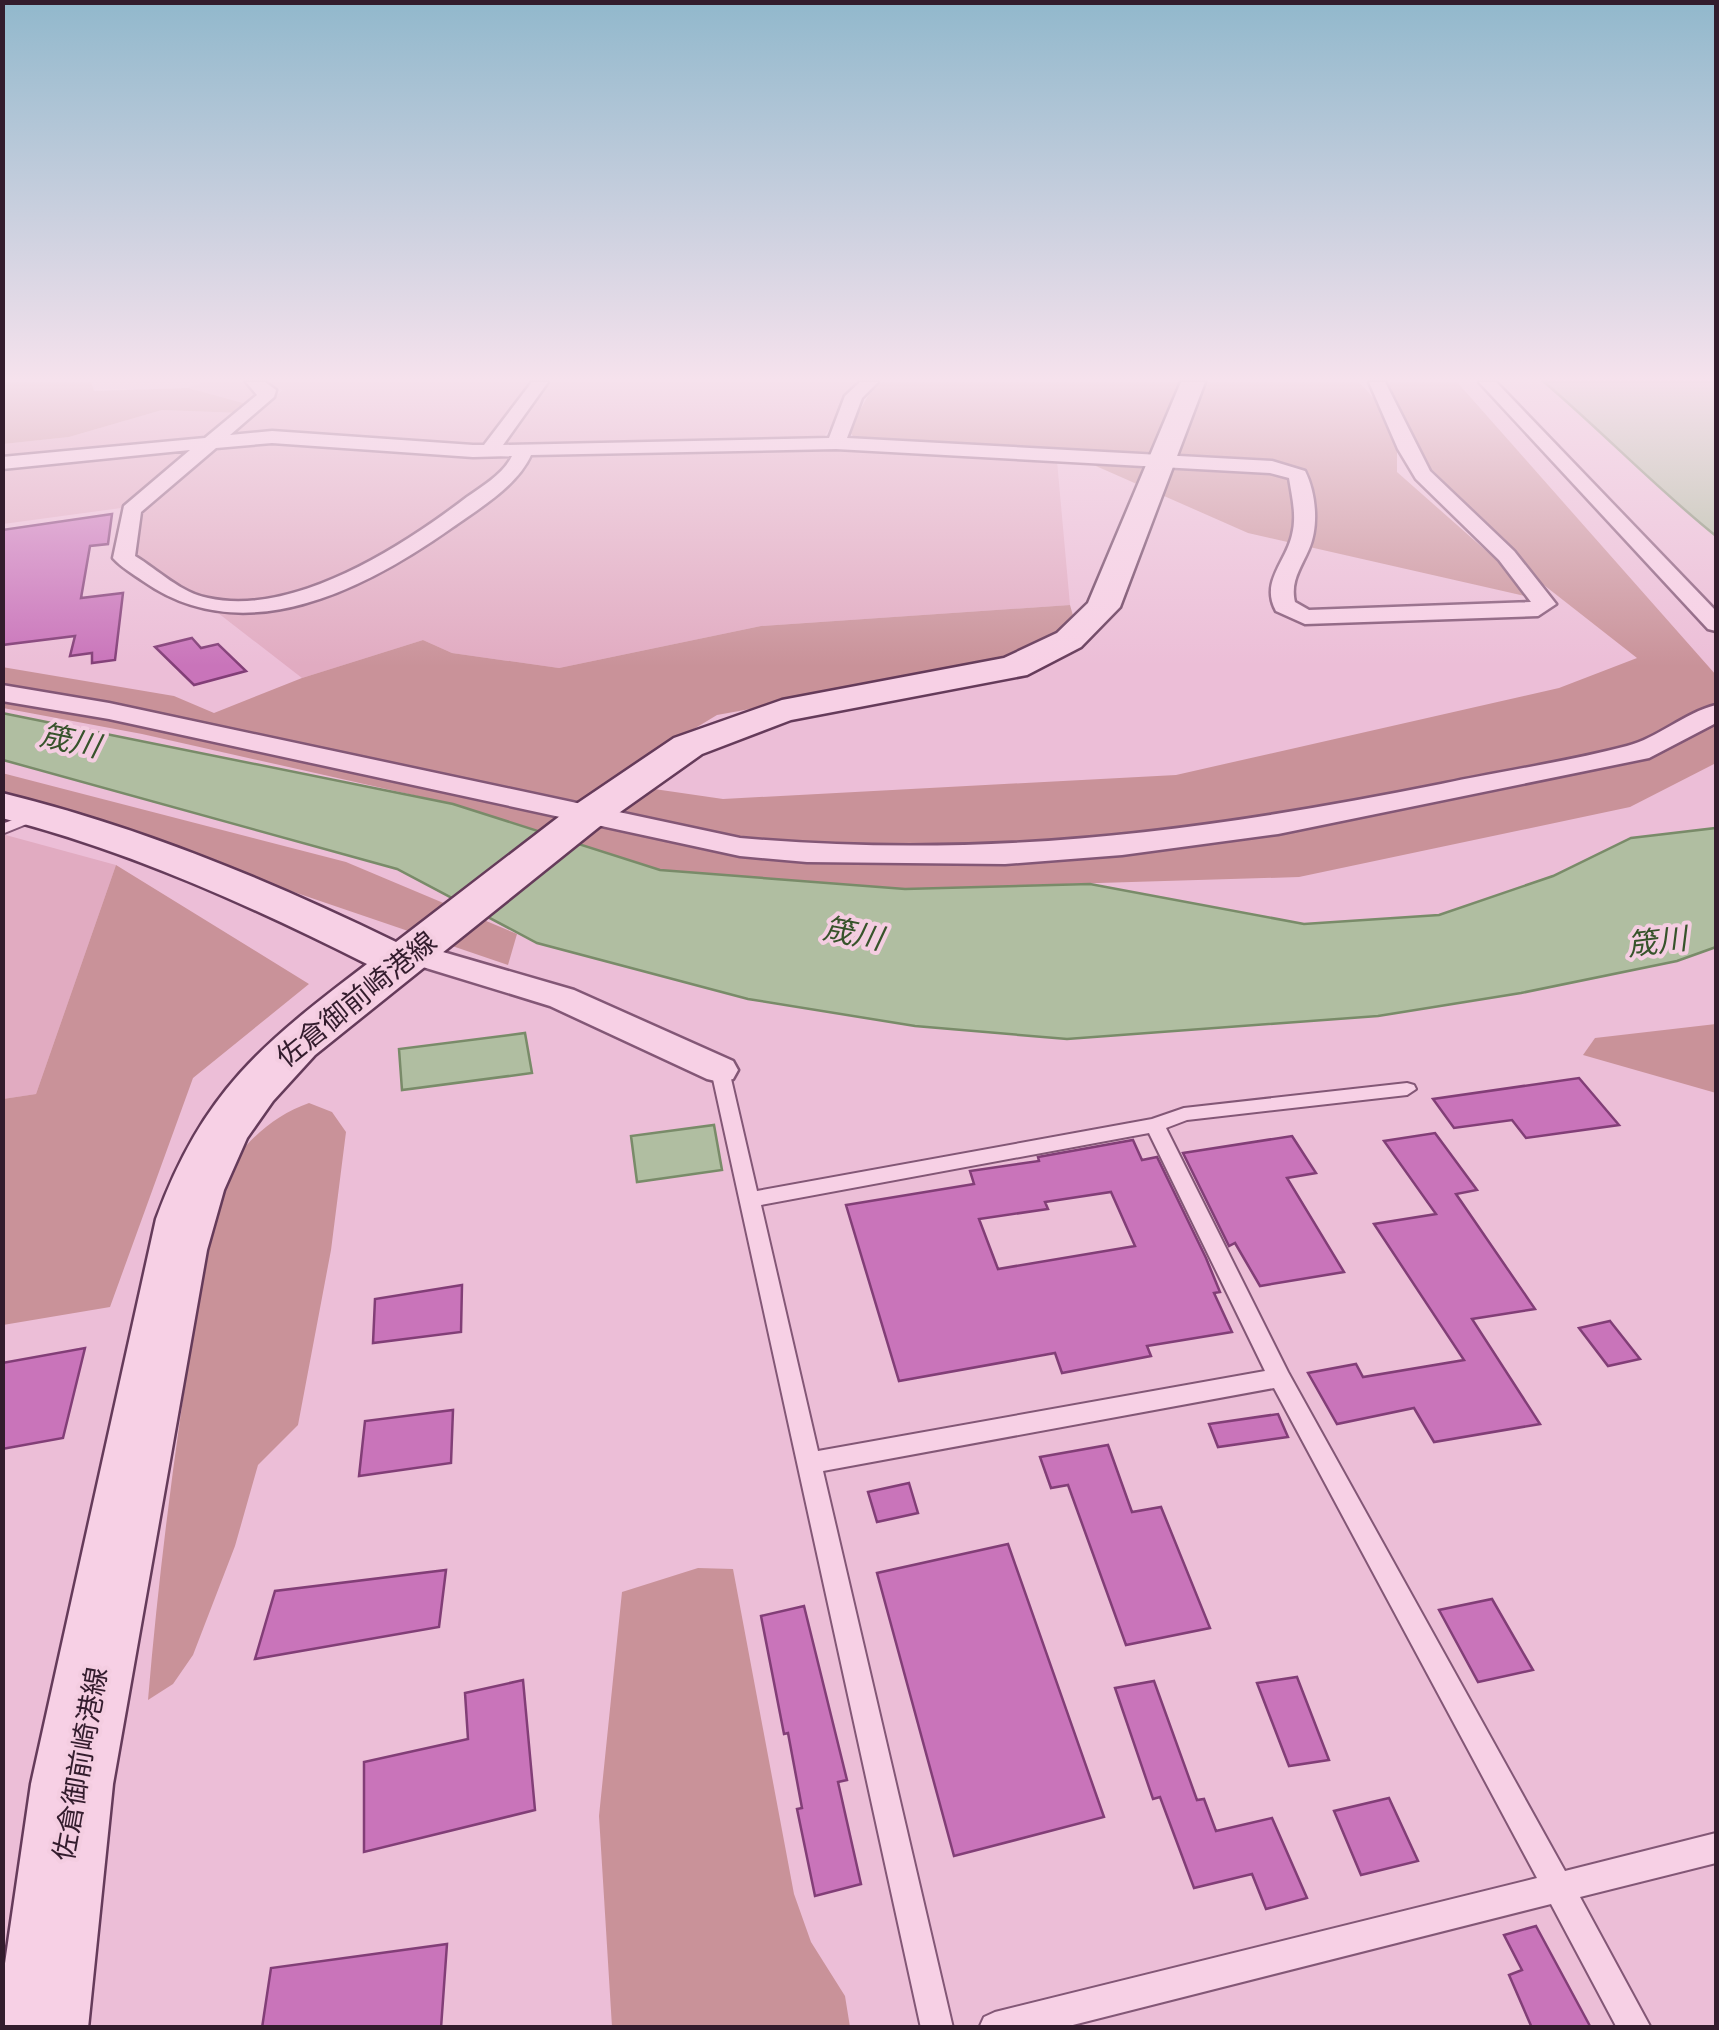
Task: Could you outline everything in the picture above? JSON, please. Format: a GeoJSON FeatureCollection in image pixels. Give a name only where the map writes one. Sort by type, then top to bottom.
{"type":"FeatureCollection","features":[{"type":"Feature","properties":{"kind":"main road","name":"佐倉御前崎港線"},"geometry":{"type":"LineString","coordinates":[[42,2028],[72,1784],[191,1193],[211,1152],[264,1074],[406,957],[588,816],[688,746],[782,711],[1014,667],[1069,640],[1103,607],[1155,477]]}},
{"type":"Feature","properties":{"kind":"main road"},"geometry":{"type":"LineString","coordinates":[[15,816],[199,866],[406,957]]}},
{"type":"Feature","properties":{"kind":"street"},"geometry":{"type":"LineString","coordinates":[[170,477],[130,510],[124,558],[188,598],[209,606],[292,599],[408,549],[504,477]]}},
{"type":"Feature","properties":{"kind":"street"},"geometry":{"type":"LineString","coordinates":[[1298,477],[1306,518],[1301,544],[1280,578],[1284,606],[1306,617],[1538,608],[1544,604],[1533,584],[1426,477]]}},
{"type":"Feature","properties":{"kind":"street"},"geometry":{"type":"LineString","coordinates":[[1577,477],[1716,624]]}},
{"type":"Feature","properties":{"kind":"street"},"geometry":{"type":"LineString","coordinates":[[2,693],[109,711],[740,848],[1004,856],[1122,846],[1278,825],[1517,780],[1640,752],[1716,713]]}},
{"type":"Feature","properties":{"kind":"street"},"geometry":{"type":"LineString","coordinates":[[406,957],[562,998],[720,1070]]}},
{"type":"Feature","properties":{"kind":"lane"},"geometry":{"type":"LineString","coordinates":[[720,1070],[937,2028]]}},
{"type":"Feature","properties":{"kind":"lane"},"geometry":{"type":"LineString","coordinates":[[750,1200],[1155,1125],[1184,1114],[1407,1088]]}},
{"type":"Feature","properties":{"kind":"lane"},"geometry":{"type":"LineString","coordinates":[[1155,1125],[1280,1378],[1635,2028]]}},
{"type":"Feature","properties":{"kind":"lane"},"geometry":{"type":"LineString","coordinates":[[809,1462],[1280,1378]]}},
{"type":"Feature","properties":{"kind":"lane"},"geometry":{"type":"LineString","coordinates":[[995,2028],[1716,1848]]}},
{"type":"Feature","properties":{"kind":"shaded area"},"geometry":{"type":"Polygon","coordinates":[[[2,477],[160,477],[121,508],[3,524],[2,477]]]}},
{"type":"Feature","properties":{"kind":"shaded area"},"geometry":{"type":"Polygon","coordinates":[[[176,477],[1058,477],[1070,605],[761,626],[559,668],[452,653],[423,640],[302,678],[209,606],[124,556],[137,508],[176,477]]]}},
{"type":"Feature","properties":{"kind":"shaded area"},"geometry":{"type":"Polygon","coordinates":[[[1120,477],[1402,477],[1542,600],[1248,533],[1120,477]]]}},
{"type":"Feature","properties":{"kind":"shaded area"},"geometry":{"type":"Polygon","coordinates":[[[1541,477],[1716,675],[1716,763],[1630,807],[1299,877],[905,889],[660,870],[453,804],[142,734],[3,708],[2,667],[174,696],[214,713],[302,678],[423,640],[452,653],[559,668],[761,626],[1070,605],[1078,633],[995,665],[717,715],[606,782],[723,799],[1176,775],[1559,688],[1637,658],[1526,571],[1423,478],[1541,477]]]}},
{"type":"Feature","properties":{"kind":"shaded area"},"geometry":{"type":"Polygon","coordinates":[[[2,773],[346,862],[517,934],[508,965],[279,887],[131,831],[3,797],[2,773]]]}},
{"type":"Feature","properties":{"kind":"shaded area"},"geometry":{"type":"Polygon","coordinates":[[[2,834],[116,865],[36,1094],[3,1099],[2,834]]]}},
{"type":"Feature","properties":{"kind":"shaded area"},"geometry":{"type":"Polygon","coordinates":[[[116,865],[309,984],[193,1078],[110,1307],[3,1325],[3,1099],[36,1094],[116,865]]]}},
{"type":"Feature","properties":{"kind":"shaded area"},"geometry":{"type":"Polygon","coordinates":[[[1716,1024],[1716,1093],[1583,1055],[1595,1038],[1716,1024]]]}},
{"type":"Feature","properties":{"kind":"shaded area"},"geometry":{"type":"Polygon","coordinates":[[[309,1103],[332,1112],[346,1132],[331,1250],[298,1425],[258,1465],[235,1546],[193,1655],[173,1684],[148,1700],[169,1504],[210,1212],[221,1182],[237,1156],[269,1124],[309,1103]]]}},
{"type":"Feature","properties":{"kind":"shaded area"},"geometry":{"type":"Polygon","coordinates":[[[698,1568],[733,1569],[794,1894],[811,1942],[845,1996],[850,2027],[612,2027],[599,1816],[622,1592],[698,1568]]]}},
{"type":"Feature","properties":{"kind":"water"},"geometry":{"type":"Polygon","coordinates":[[[1648,477],[1716,477],[1716,536],[1648,477]]]}},
{"type":"Feature","properties":{"kind":"water","name":"筬川"},"geometry":{"type":"Polygon","coordinates":[[[2,713],[453,804],[660,870],[905,889],[1090,884],[1304,924],[1439,915],[1553,876],[1631,838],[1716,828],[1716,947],[1677,961],[1521,993],[1378,1016],[1067,1039],[915,1026],[748,999],[537,943],[397,869],[3,760],[2,713]]]}},
{"type":"Feature","properties":{"kind":"water"},"geometry":{"type":"Polygon","coordinates":[[[525,1033],[532,1073],[402,1090],[399,1049],[525,1033]]]}},
{"type":"Feature","properties":{"kind":"water"},"geometry":{"type":"Polygon","coordinates":[[[714,1125],[722,1170],[637,1182],[631,1136],[714,1125]]]}},
{"type":"Feature","properties":{"kind":"building"},"geometry":{"type":"Polygon","coordinates":[[[112,514],[108,544],[90,546],[81,598],[123,593],[115,660],[92,663],[92,653],[70,656],[75,636],[2,645],[2,530],[112,514]]]}},
{"type":"Feature","properties":{"kind":"building"},"geometry":{"type":"Polygon","coordinates":[[[192,638],[201,648],[218,644],[246,671],[194,685],[155,647],[192,638]]]}},
{"type":"Feature","properties":{"kind":"building"},"geometry":{"type":"Polygon","coordinates":[[[1579,1078],[1619,1125],[1526,1138],[1512,1120],[1454,1128],[1433,1099],[1579,1078]]]}},
{"type":"Feature","properties":{"kind":"building"},"geometry":{"type":"Polygon","coordinates":[[[1435,1133],[1477,1190],[1456,1194],[1535,1309],[1472,1319],[1540,1424],[1434,1442],[1414,1408],[1337,1424],[1308,1373],[1356,1364],[1363,1377],[1464,1360],[1374,1224],[1436,1214],[1384,1141],[1435,1133]]]}},
{"type":"Feature","properties":{"kind":"building"},"geometry":{"type":"Polygon","coordinates":[[[1292,1136],[1316,1173],[1287,1178],[1344,1272],[1260,1286],[1235,1243],[1229,1246],[1183,1153],[1292,1136]]]}},
{"type":"Feature","properties":{"kind":"building"},"geometry":{"type":"Polygon","coordinates":[[[1133,1140],[1142,1160],[1157,1157],[1206,1258],[1220,1292],[1214,1293],[1232,1332],[1147,1346],[1151,1356],[1062,1373],[1055,1353],[899,1381],[846,1205],[974,1184],[970,1171],[1039,1161],[1038,1157],[1133,1140]],[[1111,1192],[1045,1202],[1048,1209],[979,1219],[998,1269],[1135,1246],[1111,1192]]]}},
{"type":"Feature","properties":{"kind":"building"},"geometry":{"type":"Polygon","coordinates":[[[462,1285],[461,1332],[373,1343],[375,1299],[462,1285]]]}},
{"type":"Feature","properties":{"kind":"building"},"geometry":{"type":"Polygon","coordinates":[[[1610,1321],[1640,1359],[1608,1366],[1579,1328],[1610,1321]]]}},
{"type":"Feature","properties":{"kind":"building"},"geometry":{"type":"Polygon","coordinates":[[[85,1348],[63,1438],[2,1449],[2,1363],[85,1348]]]}},
{"type":"Feature","properties":{"kind":"building"},"geometry":{"type":"Polygon","coordinates":[[[453,1410],[451,1463],[359,1476],[365,1421],[453,1410]]]}},
{"type":"Feature","properties":{"kind":"building"},"geometry":{"type":"Polygon","coordinates":[[[1278,1414],[1288,1437],[1218,1447],[1209,1424],[1278,1414]]]}},
{"type":"Feature","properties":{"kind":"building"},"geometry":{"type":"Polygon","coordinates":[[[1108,1445],[1132,1512],[1161,1507],[1210,1628],[1126,1645],[1068,1485],[1051,1488],[1040,1457],[1108,1445]]]}},
{"type":"Feature","properties":{"kind":"building"},"geometry":{"type":"Polygon","coordinates":[[[909,1483],[918,1513],[877,1522],[868,1492],[909,1483]]]}},
{"type":"Feature","properties":{"kind":"building"},"geometry":{"type":"Polygon","coordinates":[[[1008,1544],[1104,1817],[954,1856],[877,1573],[1008,1544]]]}},
{"type":"Feature","properties":{"kind":"building"},"geometry":{"type":"Polygon","coordinates":[[[446,1570],[439,1627],[255,1659],[275,1591],[446,1570]]]}},
{"type":"Feature","properties":{"kind":"building"},"geometry":{"type":"Polygon","coordinates":[[[1492,1599],[1533,1670],[1478,1682],[1439,1610],[1492,1599]]]}},
{"type":"Feature","properties":{"kind":"building"},"geometry":{"type":"Polygon","coordinates":[[[804,1606],[847,1780],[838,1782],[861,1884],[815,1896],[797,1809],[802,1808],[788,1733],[784,1734],[761,1616],[804,1606]]]}},
{"type":"Feature","properties":{"kind":"building"},"geometry":{"type":"Polygon","coordinates":[[[1297,1677],[1329,1760],[1289,1766],[1257,1683],[1297,1677]]]}},
{"type":"Feature","properties":{"kind":"building"},"geometry":{"type":"Polygon","coordinates":[[[523,1680],[535,1810],[364,1852],[364,1762],[468,1739],[465,1693],[523,1680]]]}},
{"type":"Feature","properties":{"kind":"building"},"geometry":{"type":"Polygon","coordinates":[[[1154,1681],[1197,1800],[1204,1799],[1216,1831],[1272,1818],[1307,1898],[1266,1909],[1252,1874],[1194,1888],[1160,1797],[1153,1799],[1115,1688],[1154,1681]]]}},
{"type":"Feature","properties":{"kind":"building"},"geometry":{"type":"Polygon","coordinates":[[[1389,1798],[1418,1861],[1361,1875],[1334,1811],[1389,1798]]]}},
{"type":"Feature","properties":{"kind":"building"},"geometry":{"type":"Polygon","coordinates":[[[1536,1926],[1591,2028],[1532,2028],[1509,1975],[1522,1970],[1504,1935],[1536,1926]]]}},
{"type":"Feature","properties":{"kind":"building"},"geometry":{"type":"Polygon","coordinates":[[[447,1944],[441,2028],[262,2028],[271,1968],[447,1944]]]}}]}
